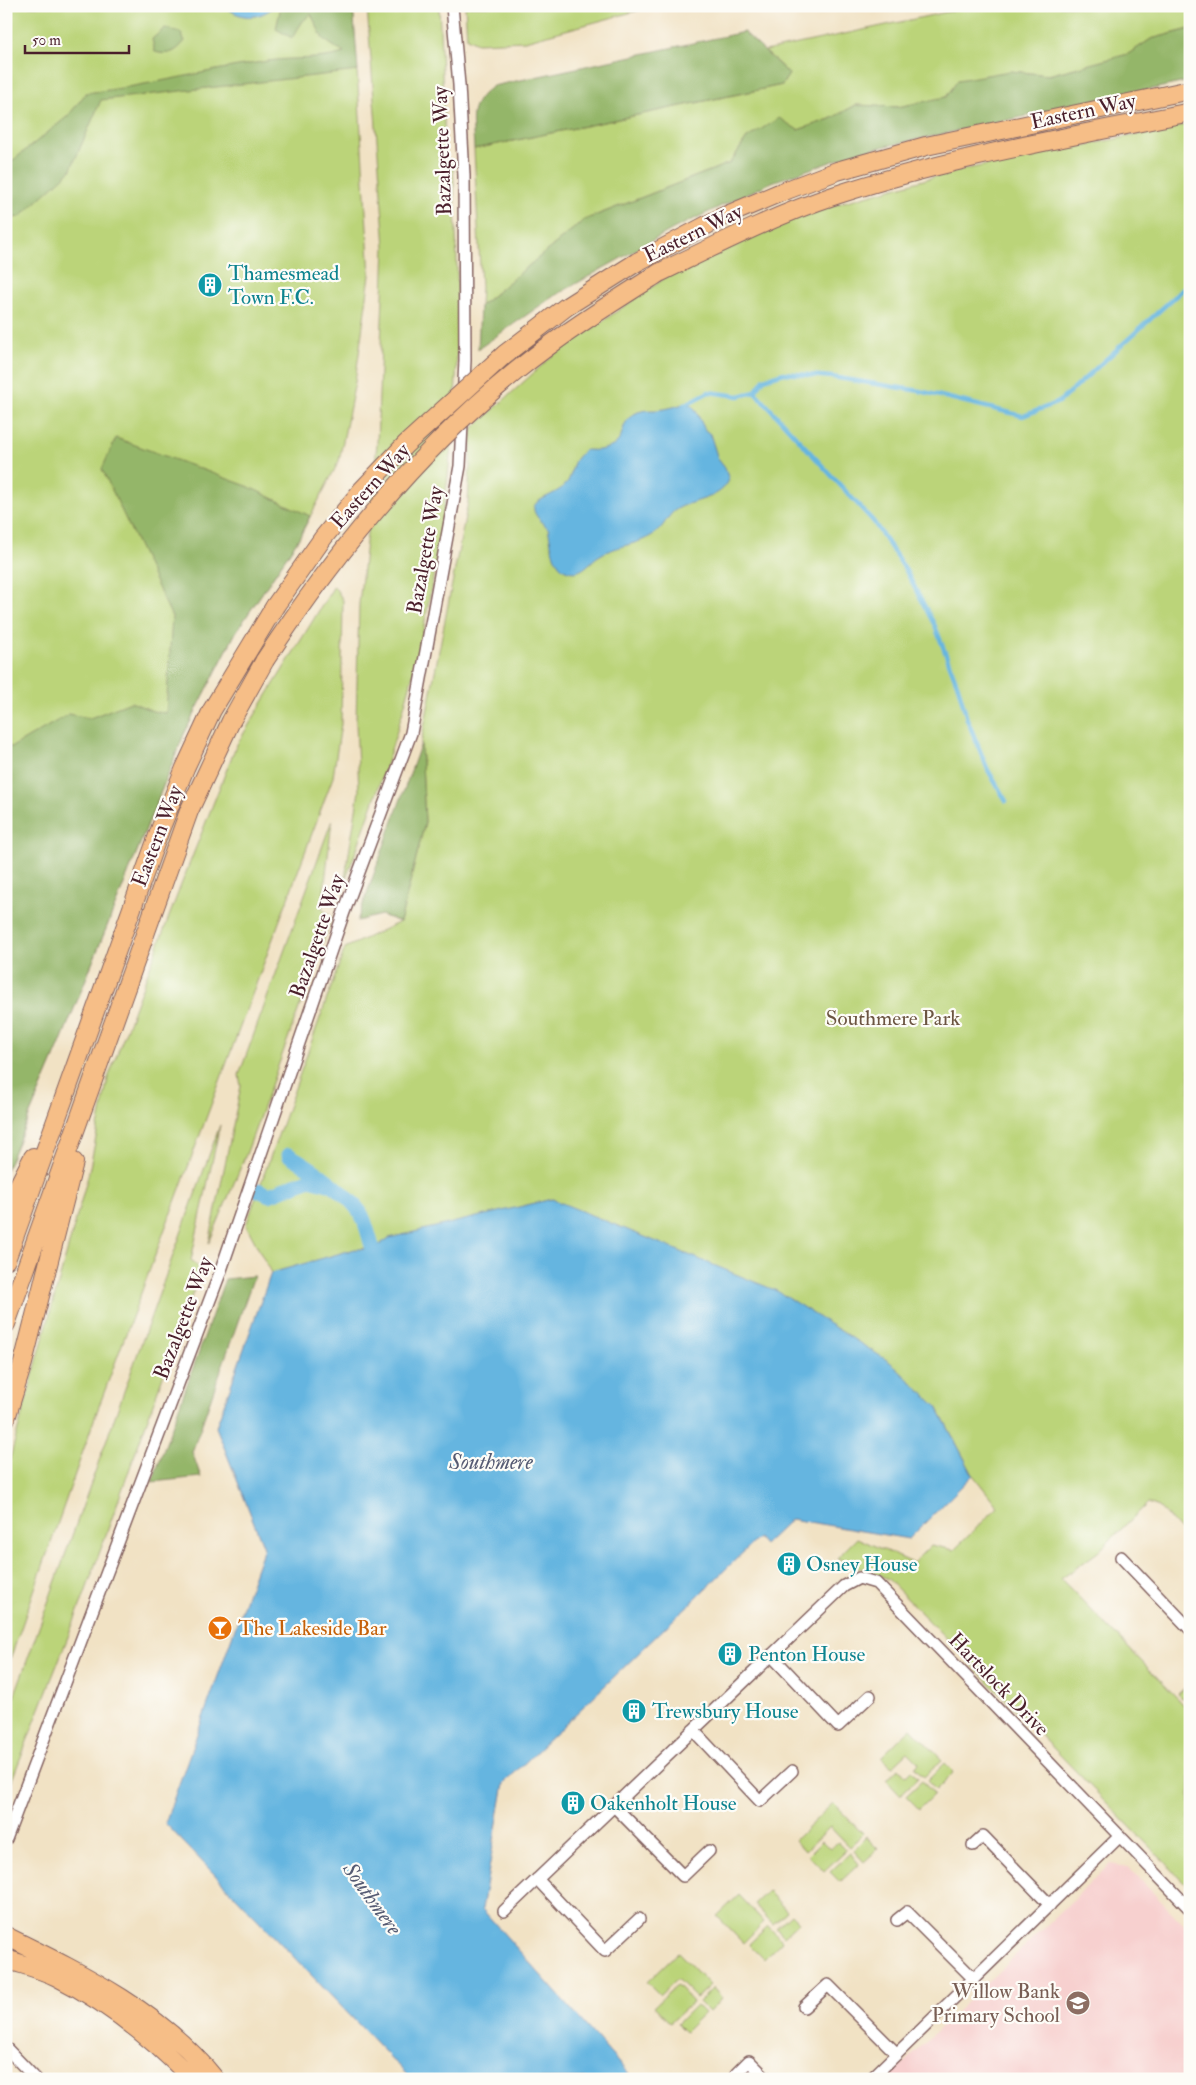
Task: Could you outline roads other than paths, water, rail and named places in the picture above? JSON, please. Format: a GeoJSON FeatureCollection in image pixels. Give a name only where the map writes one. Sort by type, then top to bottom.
{"type":"FeatureCollection","features":[{"type":"Feature","properties":{"kind":"main road","name":"Eastern Way"},"geometry":{"type":"LineString","coordinates":[[6,1260],[161,827],[185,768],[212,710],[275,606],[323,538],[362,490],[406,444],[505,354],[566,307],[637,262],[720,218],[837,171],[926,146],[1190,90]]}},
{"type":"Feature","properties":{"kind":"main road","name":"Eastern Way"},"geometry":{"type":"LineString","coordinates":[[6,1324],[189,810],[231,720],[265,660],[329,567],[379,505],[473,409],[516,371],[589,317],[659,273],[741,233],[834,195],[932,165],[1190,112]]}},
{"type":"Feature","properties":{"kind":"main road"},"geometry":{"type":"LineString","coordinates":[[6,1210],[69,1084]]}},
{"type":"Feature","properties":{"kind":"main road"},"geometry":{"type":"LineString","coordinates":[[6,1418],[23,1363],[64,1207],[90,1089]]}},
{"type":"Feature","properties":{"kind":"main road"},"geometry":{"type":"LineString","coordinates":[[6,1936],[85,1975],[153,2019],[202,2063],[214,2079]]}},
{"type":"Feature","properties":{"kind":"main road"},"geometry":{"type":"LineString","coordinates":[[6,1959],[56,1976],[106,2006],[170,2056],[192,2079]]}},
{"type":"Feature","properties":{"kind":"street","name":"Bazalgette Way"},"geometry":{"type":"LineString","coordinates":[[6,1838],[220,1273],[344,912],[411,733],[460,466],[465,360],[464,176],[452,6]]}},
{"type":"Feature","properties":{"kind":"street"},"geometry":{"type":"LineString","coordinates":[[1121,1557],[1190,1629]]}},
{"type":"Feature","properties":{"kind":"street","name":"Hartslock Drive"},"geometry":{"type":"LineString","coordinates":[[504,1911],[844,1586],[859,1578],[876,1583],[1190,1908]]}},
{"type":"Feature","properties":{"kind":"street"},"geometry":{"type":"LineString","coordinates":[[771,1656],[838,1726],[870,1696]]}},
{"type":"Feature","properties":{"kind":"street"},"geometry":{"type":"LineString","coordinates":[[693,1730],[760,1801],[792,1771]]}},
{"type":"Feature","properties":{"kind":"street"},"geometry":{"type":"LineString","coordinates":[[614,1806],[683,1876],[709,1851]]}},
{"type":"Feature","properties":{"kind":"street"},"geometry":{"type":"LineString","coordinates":[[973,1845],[983,1836],[1050,1905]]}},
{"type":"Feature","properties":{"kind":"street"},"geometry":{"type":"LineString","coordinates":[[871,2079],[1120,1836]]}},
{"type":"Feature","properties":{"kind":"street"},"geometry":{"type":"LineString","coordinates":[[537,1879],[605,1951],[639,1919]]}},
{"type":"Feature","properties":{"kind":"street"},"geometry":{"type":"LineString","coordinates":[[897,1920],[907,1912],[974,1979]]}},
{"type":"Feature","properties":{"kind":"street"},"geometry":{"type":"LineString","coordinates":[[804,2007],[828,1985],[897,2054]]}},
{"type":"Feature","properties":{"kind":"street"},"geometry":{"type":"LineString","coordinates":[[6,2048],[36,2079]]}},
{"type":"Feature","properties":{"kind":"street"},"geometry":{"type":"LineString","coordinates":[[736,2074],[749,2061],[767,2079]]}},
{"type":"Feature","properties":{"kind":"water"},"geometry":{"type":"Polygon","coordinates":[[[225,6],[275,6],[257,16],[244,16],[231,11],[225,6]]]}},
{"type":"Feature","properties":{"kind":"water"},"geometry":{"type":"Polygon","coordinates":[[[688,402],[695,409],[705,430],[710,434],[718,459],[725,468],[729,480],[725,487],[713,495],[677,509],[657,531],[647,538],[604,553],[581,570],[573,572],[563,568],[555,559],[548,528],[534,511],[538,502],[566,484],[574,462],[584,450],[602,450],[617,443],[631,416],[640,411],[665,409],[688,402]]]}},
{"type":"Feature","properties":{"kind":"water","name":"Southmere"},"geometry":{"type":"Polygon","coordinates":[[[552,1199],[777,1291],[890,1362],[937,1407],[973,1475],[909,1539],[791,1519],[764,1545],[758,1538],[504,1783],[482,1909],[633,2079],[411,2079],[165,1823],[264,1548],[216,1427],[271,1273],[355,1249],[373,1249],[389,1238],[552,1199]]]}},
{"type":"Feature","properties":{"kind":"waterway"},"geometry":{"type":"LineString","coordinates":[[684,405],[709,392],[739,396],[755,392],[764,379],[784,373],[832,377],[920,391],[1023,416],[1059,402],[1190,283]]}},
{"type":"Feature","properties":{"kind":"waterway"},"geometry":{"type":"LineString","coordinates":[[755,392],[873,521],[905,569],[935,626],[958,686],[967,719],[988,770],[1006,801]]}},
{"type":"Feature","properties":{"kind":"waterway"},"geometry":{"type":"LineString","coordinates":[[289,1155],[327,1180],[353,1204],[364,1220],[373,1249]]}},
{"type":"Feature","properties":{"kind":"waterway"},"geometry":{"type":"LineString","coordinates":[[258,1190],[269,1195],[310,1179],[328,1184]]}},
{"type":"Feature","properties":{"kind":"place","name":"Thamesmead Town F.C."},"geometry":{"type":"Point","coordinates":[210,285]}},
{"type":"Feature","properties":{"kind":"place","name":"Osney House"},"geometry":{"type":"Point","coordinates":[789,1564]}},
{"type":"Feature","properties":{"kind":"place","name":"The Lakeside Bar"},"geometry":{"type":"Point","coordinates":[220,1628]}},
{"type":"Feature","properties":{"kind":"place","name":"Penton House"},"geometry":{"type":"Point","coordinates":[730,1654]}},
{"type":"Feature","properties":{"kind":"place","name":"Trewsbury House"},"geometry":{"type":"Point","coordinates":[634,1711]}},
{"type":"Feature","properties":{"kind":"place","name":"Oakenholt House"},"geometry":{"type":"Point","coordinates":[573,1803]}},
{"type":"Feature","properties":{"kind":"place","name":"Willow Bank Primary School"},"geometry":{"type":"Point","coordinates":[1078,2003]}},
{"type":"Feature","properties":{"kind":"park label","name":"Southmere Park"},"geometry":{"type":"Point","coordinates":[893,1018]}}]}
